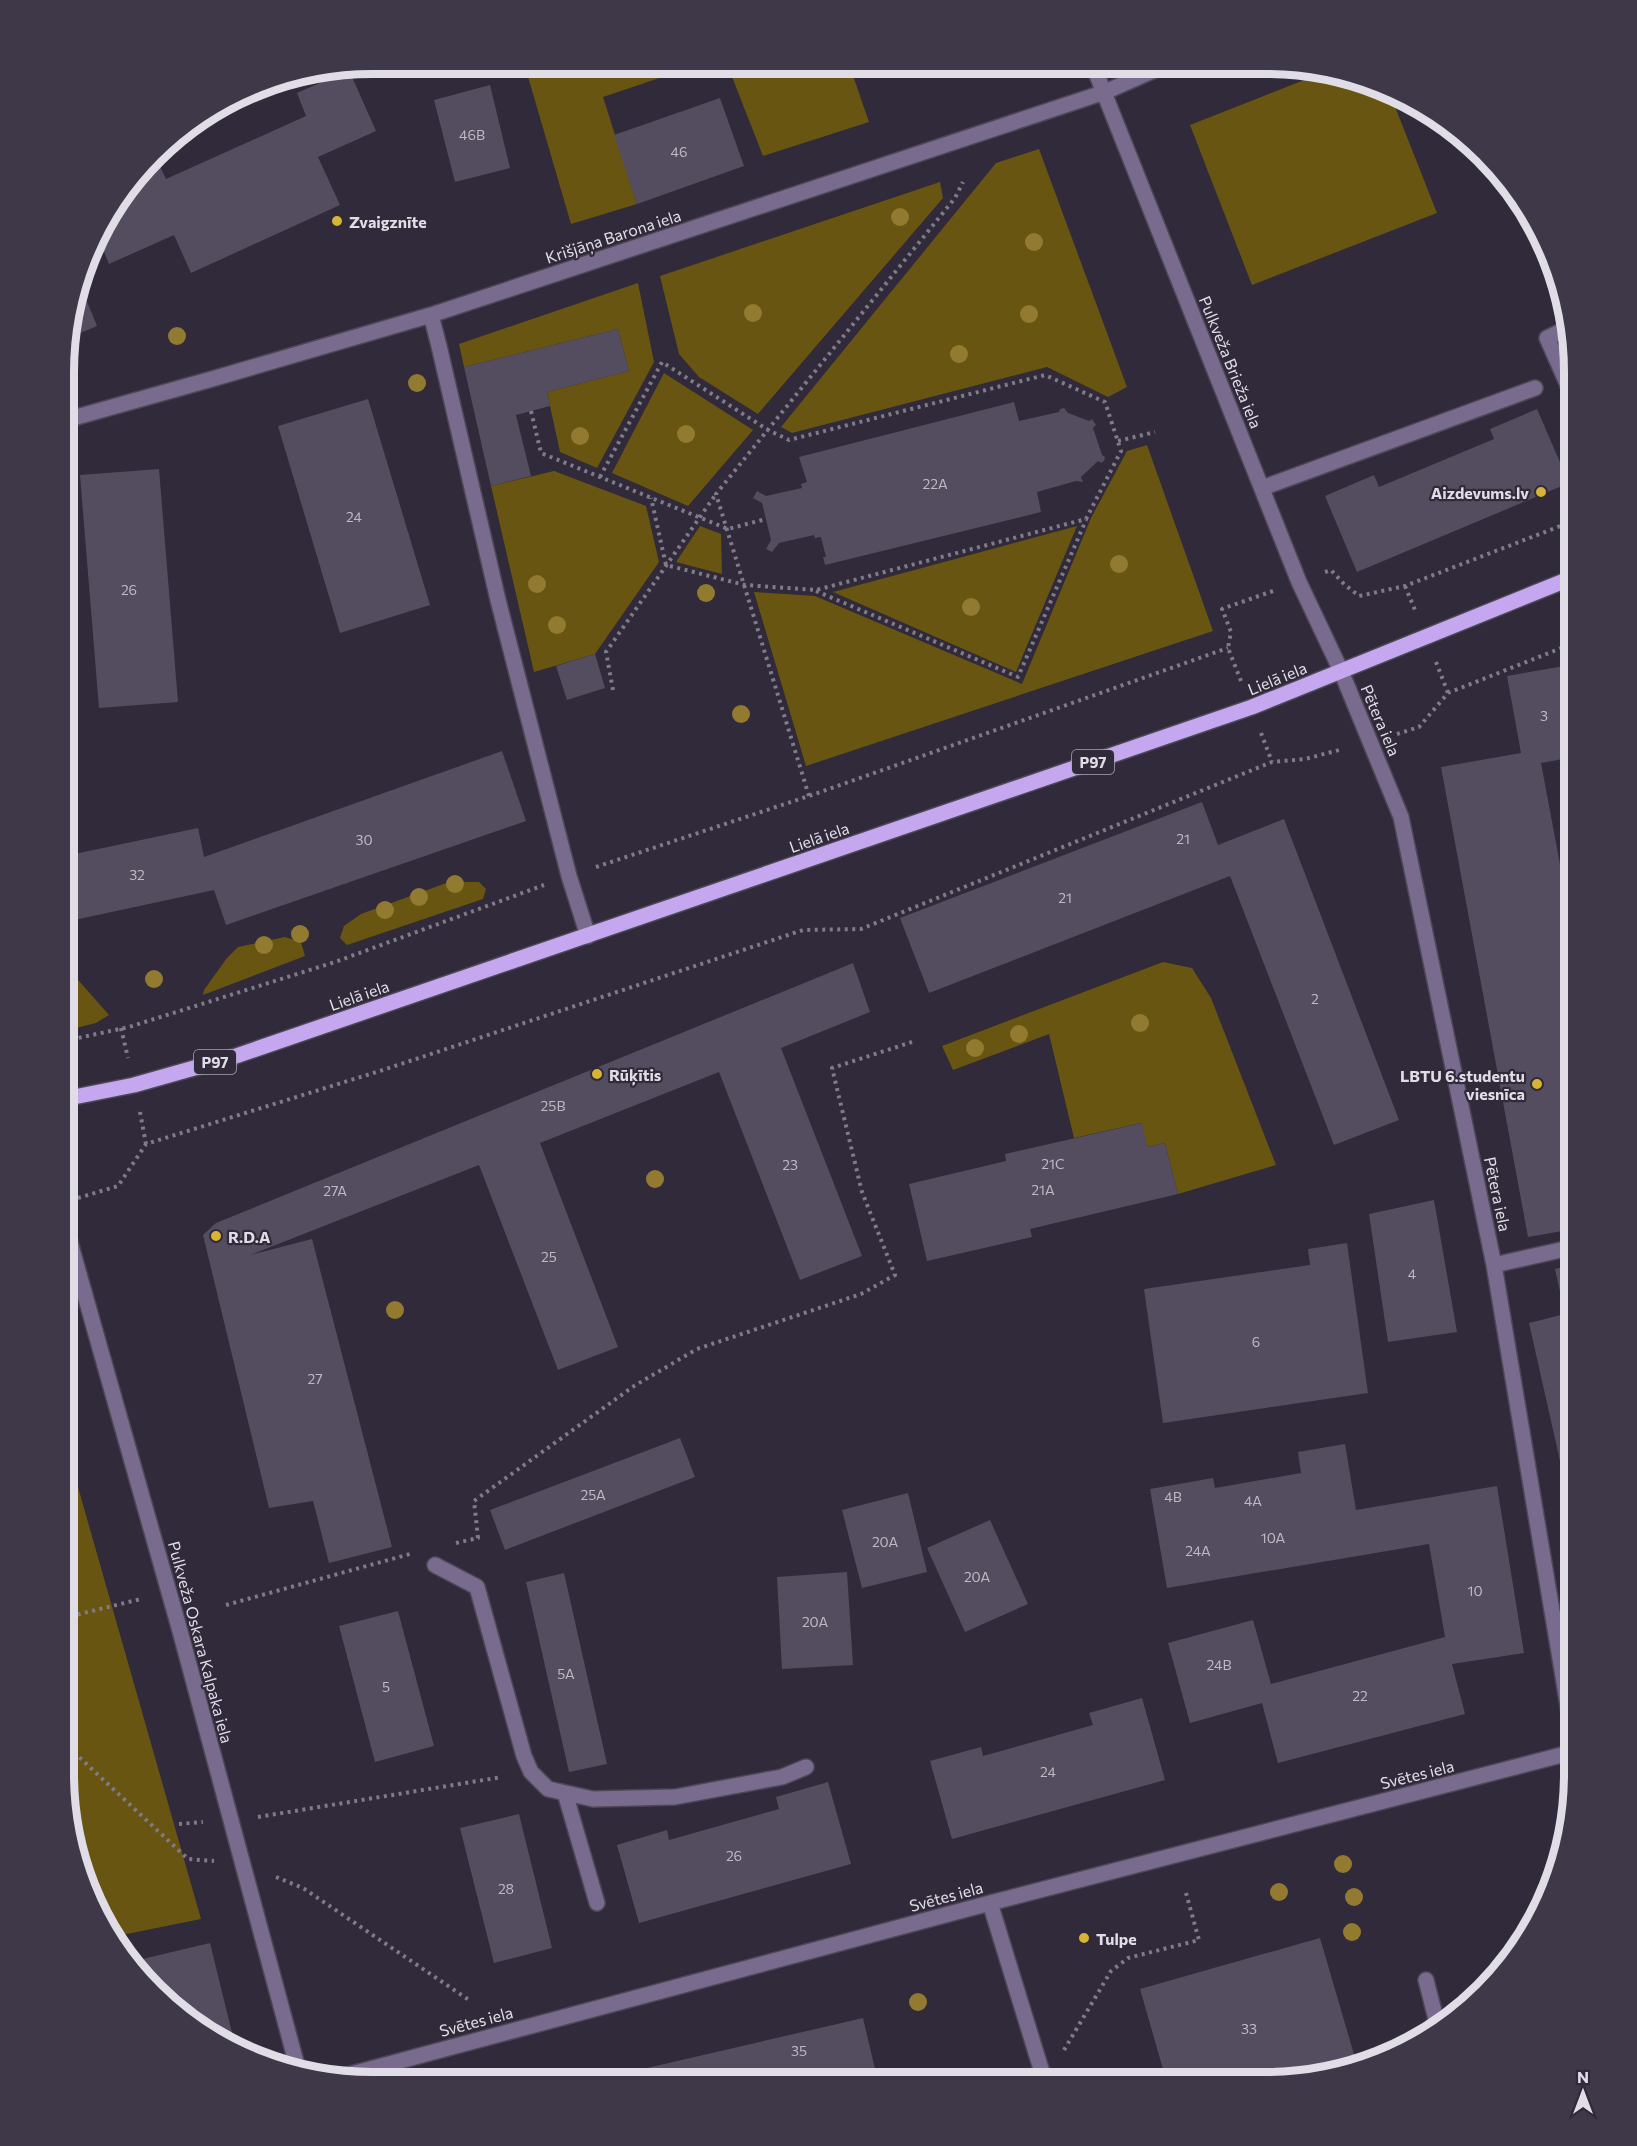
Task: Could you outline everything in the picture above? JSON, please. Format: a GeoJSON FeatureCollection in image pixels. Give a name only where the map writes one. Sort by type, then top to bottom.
{"type":"FeatureCollection","features":[{"type":"Feature","properties":{"kind":"main road","name":"Lielā iela"},"geometry":{"type":"LineString","coordinates":[[74,1097],[134,1085],[233,1057],[1252,707],[1564,581]]}},
{"type":"Feature","properties":{"kind":"street","name":"Pulkveža Brieža iela"},"geometry":{"type":"LineString","coordinates":[[1097,74],[1299,582],[1341,671]]}},
{"type":"Feature","properties":{"kind":"street","name":"Krišjāņa Barona iela"},"geometry":{"type":"LineString","coordinates":[[74,418],[431,315],[1105,92],[1146,74]]}},
{"type":"Feature","properties":{"kind":"street"},"geometry":{"type":"LineString","coordinates":[[431,315],[498,600],[569,876],[588,936]]}},
{"type":"Feature","properties":{"kind":"street"},"geometry":{"type":"LineString","coordinates":[[1561,331],[1547,338],[1564,376]]}},
{"type":"Feature","properties":{"kind":"street"},"geometry":{"type":"LineString","coordinates":[[1262,488],[1535,388]]}},
{"type":"Feature","properties":{"kind":"street","name":"Pētera iela"},"geometry":{"type":"LineString","coordinates":[[1341,671],[1401,817],[1494,1264],[1564,1682]]}},
{"type":"Feature","properties":{"kind":"street"},"geometry":{"type":"LineString","coordinates":[[1494,1264],[1564,1249]]}},
{"type":"Feature","properties":{"kind":"street","name":"Pulkveža Oskara Kalpaka iela"},"geometry":{"type":"LineString","coordinates":[[74,1256],[169,1592],[296,2063]]}},
{"type":"Feature","properties":{"kind":"street"},"geometry":{"type":"LineString","coordinates":[[435,1565],[477,1587],[524,1756],[531,1772],[548,1789],[593,1799],[675,1797],[783,1777],[806,1767]]}},
{"type":"Feature","properties":{"kind":"street","name":"Svētes iela"},"geometry":{"type":"LineString","coordinates":[[352,2072],[1564,1754]]}},
{"type":"Feature","properties":{"kind":"street"},"geometry":{"type":"LineString","coordinates":[[565,1793],[597,1903]]}},
{"type":"Feature","properties":{"kind":"street"},"geometry":{"type":"LineString","coordinates":[[990,1903],[1042,2072]]}},
{"type":"Feature","properties":{"kind":"street"},"geometry":{"type":"LineString","coordinates":[[1426,1980],[1436,2019]]}},
{"type":"Feature","properties":{"kind":"path"},"geometry":{"type":"LineString","coordinates":[[614,690],[606,652],[716,494],[955,198],[963,182]]}},
{"type":"Feature","properties":{"kind":"path"},"geometry":{"type":"LineString","coordinates":[[600,477],[662,362],[768,430],[789,440],[1045,375],[1105,402],[1121,451],[1086,519],[1018,678],[816,590]]}},
{"type":"Feature","properties":{"kind":"path"},"geometry":{"type":"LineString","coordinates":[[531,411],[541,453],[728,529],[766,519]]}},
{"type":"Feature","properties":{"kind":"path"},"geometry":{"type":"LineString","coordinates":[[1118,441],[1155,432]]}},
{"type":"Feature","properties":{"kind":"path"},"geometry":{"type":"LineString","coordinates":[[716,494],[809,796]]}},
{"type":"Feature","properties":{"kind":"path"},"geometry":{"type":"LineString","coordinates":[[651,498],[666,565]]}},
{"type":"Feature","properties":{"kind":"path"},"geometry":{"type":"LineString","coordinates":[[666,565],[745,585],[816,590],[1086,519]]}},
{"type":"Feature","properties":{"kind":"path"},"geometry":{"type":"LineString","coordinates":[[1404,586],[1564,524]]}},
{"type":"Feature","properties":{"kind":"path"},"geometry":{"type":"LineString","coordinates":[[74,1039],[129,1027],[334,962],[569,876],[809,796],[1228,648]]}},
{"type":"Feature","properties":{"kind":"path"},"geometry":{"type":"LineString","coordinates":[[75,1199],[118,1186],[146,1144],[383,1070],[802,930],[861,929],[1272,762],[1305,759],[1419,727],[1448,693],[1564,648]]}},
{"type":"Feature","properties":{"kind":"path"},"geometry":{"type":"LineString","coordinates":[[446,1545],[478,1538],[474,1501],[634,1386],[697,1349],[861,1294],[895,1275],[862,1192],[832,1068],[912,1042]]}},
{"type":"Feature","properties":{"kind":"path"},"geometry":{"type":"LineString","coordinates":[[226,1605],[415,1553]]}},
{"type":"Feature","properties":{"kind":"path"},"geometry":{"type":"LineString","coordinates":[[74,1615],[169,1592]]}},
{"type":"Feature","properties":{"kind":"path"},"geometry":{"type":"LineString","coordinates":[[74,1752],[189,1859],[242,1863],[303,1888],[469,2000]]}},
{"type":"Feature","properties":{"kind":"path"},"geometry":{"type":"LineString","coordinates":[[179,1824],[231,1821],[283,1814],[503,1777]]}},
{"type":"Feature","properties":{"kind":"path"},"geometry":{"type":"LineString","coordinates":[[1051,2072],[1111,1971],[1128,1958],[1200,1940],[1186,1893]]}},
{"type":"Feature","properties":{"kind":"shaded area"},"geometry":{"type":"Polygon","coordinates":[[[527,74],[671,74],[603,97],[637,204],[571,224],[527,74]]]}},
{"type":"Feature","properties":{"kind":"shaded area"},"geometry":{"type":"Polygon","coordinates":[[[731,74],[852,74],[869,122],[763,156],[731,74]]]}},
{"type":"Feature","properties":{"kind":"shaded area"},"geometry":{"type":"Polygon","coordinates":[[[1311,77],[1361,89],[1393,102],[1437,213],[1252,285],[1190,125],[1311,77]]]}},
{"type":"Feature","properties":{"kind":"shaded area"},"geometry":{"type":"Polygon","coordinates":[[[1039,149],[1127,387],[1108,397],[1047,367],[792,433],[781,427],[996,163],[1039,149]]]}},
{"type":"Feature","properties":{"kind":"shaded area"},"geometry":{"type":"Polygon","coordinates":[[[940,182],[943,198],[758,414],[699,377],[679,354],[660,276],[940,182]]]}},
{"type":"Feature","properties":{"kind":"shaded area"},"geometry":{"type":"Polygon","coordinates":[[[638,283],[654,362],[597,468],[560,452],[547,392],[629,371],[618,329],[464,367],[459,344],[638,283]]]}},
{"type":"Feature","properties":{"kind":"shaded area"},"geometry":{"type":"Polygon","coordinates":[[[664,373],[753,430],[688,506],[612,473],[664,373]]]}},
{"type":"Feature","properties":{"kind":"shaded area"},"geometry":{"type":"Polygon","coordinates":[[[1147,445],[1213,631],[806,766],[754,592],[815,596],[1022,684],[1091,518],[1127,451],[1147,445]]]}},
{"type":"Feature","properties":{"kind":"shaded area"},"geometry":{"type":"Polygon","coordinates":[[[554,471],[646,506],[659,562],[595,654],[534,672],[491,486],[554,471]]]}},
{"type":"Feature","properties":{"kind":"shaded area"},"geometry":{"type":"Polygon","coordinates":[[[700,526],[721,534],[722,574],[676,562],[700,526]]]}},
{"type":"Feature","properties":{"kind":"shaded area"},"geometry":{"type":"Polygon","coordinates":[[[1077,526],[1016,672],[833,592],[1077,526]]]}},
{"type":"Feature","properties":{"kind":"shaded area"},"geometry":{"type":"Polygon","coordinates":[[[449,882],[479,882],[486,889],[483,899],[347,945],[340,938],[344,926],[361,914],[449,882]]]}},
{"type":"Feature","properties":{"kind":"shaded area"},"geometry":{"type":"Polygon","coordinates":[[[285,937],[301,942],[305,956],[203,995],[204,990],[227,958],[238,947],[285,937]]]}},
{"type":"Feature","properties":{"kind":"shaded area"},"geometry":{"type":"Polygon","coordinates":[[[1163,962],[1192,968],[1211,998],[1276,1165],[1178,1194],[1165,1143],[1147,1147],[1141,1123],[1074,1138],[1049,1034],[953,1070],[942,1046],[1163,962]]]}},
{"type":"Feature","properties":{"kind":"shaded area"},"geometry":{"type":"Polygon","coordinates":[[[74,975],[109,1015],[96,1023],[74,1028],[74,975]]]}},
{"type":"Feature","properties":{"kind":"shaded area"},"geometry":{"type":"Polygon","coordinates":[[[74,1473],[201,1919],[121,1935],[104,1906],[89,1870],[79,1833],[74,1794],[74,1473]]]}},
{"type":"Feature","properties":{"kind":"building"},"geometry":{"type":"Polygon","coordinates":[[[351,74],[376,131],[318,157],[340,205],[191,273],[174,235],[109,264],[101,245],[104,240],[113,222],[135,190],[159,163],[166,179],[306,116],[297,93],[336,76],[351,74]]]}},
{"type":"Feature","properties":{"kind":"building"},"geometry":{"type":"Polygon","coordinates":[[[490,85],[510,168],[455,182],[434,100],[490,85]]]}},
{"type":"Feature","properties":{"kind":"building"},"geometry":{"type":"Polygon","coordinates":[[[720,98],[744,166],[637,204],[614,135],[720,98]]]}},
{"type":"Feature","properties":{"kind":"building"},"geometry":{"type":"Polygon","coordinates":[[[84,294],[97,326],[76,335],[84,294]]]}},
{"type":"Feature","properties":{"kind":"building"},"geometry":{"type":"Polygon","coordinates":[[[618,329],[629,371],[547,392],[550,406],[516,415],[531,476],[491,486],[464,367],[618,329]]]}},
{"type":"Feature","properties":{"kind":"building"},"geometry":{"type":"Polygon","coordinates":[[[368,399],[430,605],[340,633],[278,426],[368,399]]]}},
{"type":"Feature","properties":{"kind":"building"},"geometry":{"type":"Polygon","coordinates":[[[1014,402],[1019,421],[1059,412],[1064,408],[1068,413],[1089,421],[1092,419],[1096,425],[1093,428],[1102,455],[1105,457],[1104,461],[1101,463],[1098,461],[1081,477],[1083,482],[1076,481],[1037,492],[1041,512],[825,565],[823,557],[826,557],[821,537],[815,538],[814,535],[779,543],[772,552],[766,549],[771,540],[762,503],[753,498],[757,491],[766,496],[802,488],[801,484],[807,482],[799,457],[1014,402]]]}},
{"type":"Feature","properties":{"kind":"building"},"geometry":{"type":"Polygon","coordinates":[[[1537,409],[1564,471],[1564,485],[1357,572],[1325,496],[1374,475],[1379,487],[1494,439],[1490,429],[1537,409]]]}},
{"type":"Feature","properties":{"kind":"building"},"geometry":{"type":"Polygon","coordinates":[[[159,469],[178,702],[99,708],[80,475],[159,469]]]}},
{"type":"Feature","properties":{"kind":"building"},"geometry":{"type":"Polygon","coordinates":[[[595,654],[605,688],[567,700],[556,666],[595,654]]]}},
{"type":"Feature","properties":{"kind":"building","name":"LBTU 6.studentu viesnīca"},"geometry":{"type":"Polygon","coordinates":[[[1564,666],[1564,759],[1541,763],[1564,886],[1564,1231],[1528,1237],[1441,767],[1521,753],[1507,676],[1564,666]]]}},
{"type":"Feature","properties":{"kind":"building"},"geometry":{"type":"Polygon","coordinates":[[[502,751],[526,821],[226,925],[214,890],[74,920],[74,854],[198,828],[204,857],[502,751]]]}},
{"type":"Feature","properties":{"kind":"building"},"geometry":{"type":"Polygon","coordinates":[[[1202,802],[1218,845],[1284,819],[1399,1120],[1334,1145],[1230,876],[929,993],[900,918],[1202,802]]]}},
{"type":"Feature","properties":{"kind":"building"},"geometry":{"type":"Polygon","coordinates":[[[853,963],[870,1012],[781,1048],[862,1256],[800,1280],[719,1072],[540,1143],[618,1347],[558,1370],[479,1165],[250,1255],[312,1239],[392,1547],[329,1563],[313,1501],[269,1508],[203,1235],[216,1223],[853,963]]]}},
{"type":"Feature","properties":{"kind":"building"},"geometry":{"type":"Polygon","coordinates":[[[1142,1123],[1147,1147],[1165,1143],[1178,1194],[1030,1229],[1032,1237],[927,1261],[909,1184],[1006,1161],[1005,1154],[1142,1123]]]}},
{"type":"Feature","properties":{"kind":"building"},"geometry":{"type":"Polygon","coordinates":[[[1434,1200],[1457,1332],[1388,1342],[1369,1214],[1434,1200]]]}},
{"type":"Feature","properties":{"kind":"building"},"geometry":{"type":"Polygon","coordinates":[[[1347,1243],[1368,1393],[1163,1423],[1144,1289],[1310,1265],[1308,1249],[1347,1243]]]}},
{"type":"Feature","properties":{"kind":"building"},"geometry":{"type":"Polygon","coordinates":[[[1564,1267],[1564,1310],[1555,1269],[1564,1267]]]}},
{"type":"Feature","properties":{"kind":"building"},"geometry":{"type":"Polygon","coordinates":[[[1564,1314],[1564,1479],[1529,1323],[1564,1314]]]}},
{"type":"Feature","properties":{"kind":"building"},"geometry":{"type":"Polygon","coordinates":[[[680,1438],[695,1477],[505,1550],[490,1510],[680,1438]]]}},
{"type":"Feature","properties":{"kind":"building"},"geometry":{"type":"Polygon","coordinates":[[[1345,1444],[1356,1510],[1497,1486],[1524,1653],[1452,1664],[1465,1714],[1278,1763],[1262,1703],[1190,1723],[1168,1643],[1253,1620],[1271,1684],[1445,1637],[1429,1544],[1167,1588],[1150,1489],[1213,1478],[1215,1488],[1301,1473],[1298,1452],[1345,1444]]]}},
{"type":"Feature","properties":{"kind":"building"},"geometry":{"type":"Polygon","coordinates":[[[908,1493],[927,1572],[862,1588],[842,1510],[908,1493]]]}},
{"type":"Feature","properties":{"kind":"building"},"geometry":{"type":"Polygon","coordinates":[[[990,1520],[1028,1604],[965,1632],[927,1548],[990,1520]]]}},
{"type":"Feature","properties":{"kind":"building"},"geometry":{"type":"Polygon","coordinates":[[[847,1572],[853,1665],[782,1669],[777,1577],[847,1572]]]}},
{"type":"Feature","properties":{"kind":"building"},"geometry":{"type":"Polygon","coordinates":[[[564,1573],[607,1764],[569,1772],[526,1582],[564,1573]]]}},
{"type":"Feature","properties":{"kind":"building"},"geometry":{"type":"Polygon","coordinates":[[[398,1611],[434,1746],[375,1762],[339,1626],[398,1611]]]}},
{"type":"Feature","properties":{"kind":"building"},"geometry":{"type":"Polygon","coordinates":[[[1142,1698],[1165,1780],[952,1839],[930,1761],[981,1747],[983,1756],[1093,1725],[1089,1713],[1142,1698]]]}},
{"type":"Feature","properties":{"kind":"building"},"geometry":{"type":"Polygon","coordinates":[[[828,1782],[851,1864],[639,1923],[617,1845],[667,1830],[669,1840],[779,1809],[776,1797],[828,1782]]]}},
{"type":"Feature","properties":{"kind":"building"},"geometry":{"type":"Polygon","coordinates":[[[519,1814],[552,1948],[494,1963],[460,1828],[519,1814]]]}},
{"type":"Feature","properties":{"kind":"building"},"geometry":{"type":"Polygon","coordinates":[[[1320,1938],[1355,2059],[1324,2067],[1285,2072],[1275,2072],[1274,2067],[1257,2072],[1164,2072],[1140,1989],[1320,1938]]]}},
{"type":"Feature","properties":{"kind":"building"},"geometry":{"type":"Polygon","coordinates":[[[210,1943],[233,2039],[175,1999],[138,1960],[210,1943]]]}},
{"type":"Feature","properties":{"kind":"building"},"geometry":{"type":"Polygon","coordinates":[[[863,2018],[876,2072],[630,2072],[863,2018]]]}},
{"type":"Feature","properties":{"kind":"place","name":"Zvaigznīte"},"geometry":{"type":"Point","coordinates":[337,221]}},
{"type":"Feature","properties":{"kind":"place","name":"Aizdevums.lv"},"geometry":{"type":"Point","coordinates":[1541,492]}},
{"type":"Feature","properties":{"kind":"place","name":"Rūķītis"},"geometry":{"type":"Point","coordinates":[597,1074]}},
{"type":"Feature","properties":{"kind":"place","name":"LBTU 6.studentu viesnīca"},"geometry":{"type":"Point","coordinates":[1537,1084]}},
{"type":"Feature","properties":{"kind":"place","name":"R.D.A"},"geometry":{"type":"Point","coordinates":[216,1236]}},
{"type":"Feature","properties":{"kind":"place","name":"Tulpe"},"geometry":{"type":"Point","coordinates":[1084,1938]}}]}
